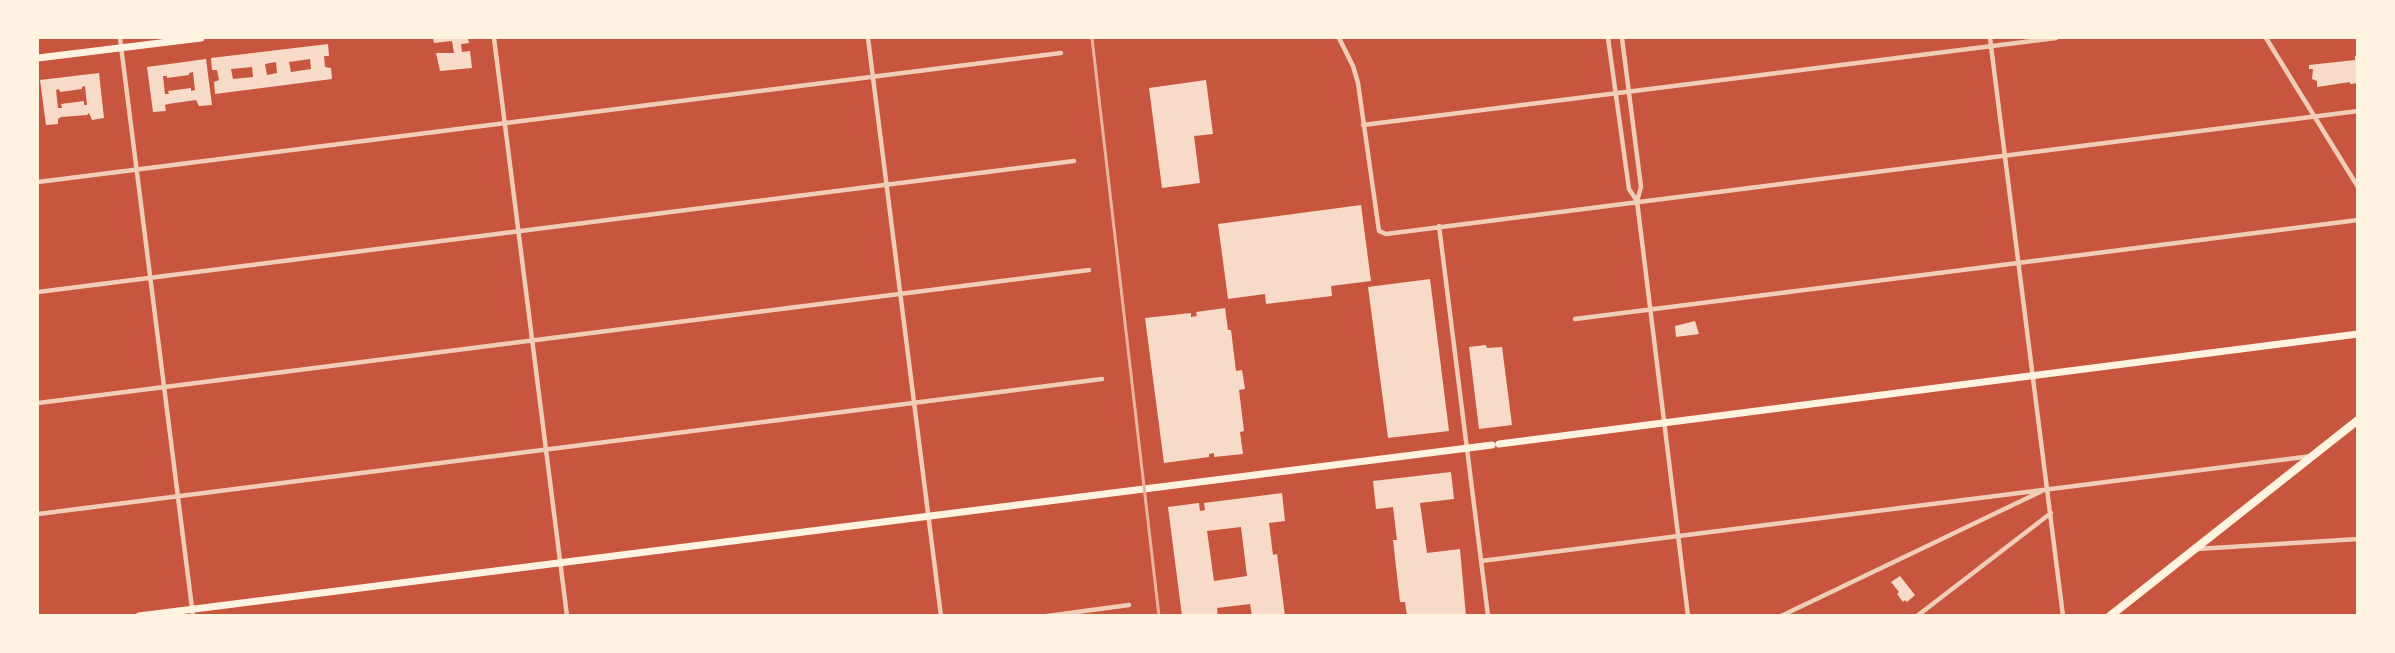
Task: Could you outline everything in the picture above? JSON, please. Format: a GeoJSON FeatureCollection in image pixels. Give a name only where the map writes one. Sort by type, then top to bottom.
{"type":"FeatureCollection","features":[{"type":"Feature","properties":{"kind":"main road"},"geometry":{"type":"LineString","coordinates":[[38,58],[201,38]]}},
{"type":"Feature","properties":{"kind":"main road"},"geometry":{"type":"LineString","coordinates":[[139,615],[193,612],[561,562],[2358,334]]}},
{"type":"Feature","properties":{"kind":"main road"},"geometry":{"type":"LineString","coordinates":[[2110,615],[2358,420]]}},
{"type":"Feature","properties":{"kind":"street"},"geometry":{"type":"LineString","coordinates":[[120,38],[193,612]]}},
{"type":"Feature","properties":{"kind":"street"},"geometry":{"type":"LineString","coordinates":[[494,38],[567,615]]}},
{"type":"Feature","properties":{"kind":"street"},"geometry":{"type":"LineString","coordinates":[[868,38],[941,615]]}},
{"type":"Feature","properties":{"kind":"street"},"geometry":{"type":"LineString","coordinates":[[1339,38],[1353,66],[1358,83],[1379,231],[1386,234],[2358,111]]}},
{"type":"Feature","properties":{"kind":"street"},"geometry":{"type":"LineString","coordinates":[[1608,38],[1629,189],[1637,201]]}},
{"type":"Feature","properties":{"kind":"street"},"geometry":{"type":"LineString","coordinates":[[1622,38],[1641,187],[1637,201],[1688,615]]}},
{"type":"Feature","properties":{"kind":"street"},"geometry":{"type":"LineString","coordinates":[[1990,38],[2063,615]]}},
{"type":"Feature","properties":{"kind":"street"},"geometry":{"type":"LineString","coordinates":[[1363,125],[2056,38]]}},
{"type":"Feature","properties":{"kind":"street"},"geometry":{"type":"LineString","coordinates":[[2266,38],[2358,187]]}},
{"type":"Feature","properties":{"kind":"street"},"geometry":{"type":"LineString","coordinates":[[38,182],[1061,53]]}},
{"type":"Feature","properties":{"kind":"street"},"geometry":{"type":"LineString","coordinates":[[38,292],[1074,161]]}},
{"type":"Feature","properties":{"kind":"street"},"geometry":{"type":"LineString","coordinates":[[1575,320],[2358,220]]}},
{"type":"Feature","properties":{"kind":"street"},"geometry":{"type":"LineString","coordinates":[[1439,226],[1488,615]]}},
{"type":"Feature","properties":{"kind":"street"},"geometry":{"type":"LineString","coordinates":[[38,403],[1089,270]]}},
{"type":"Feature","properties":{"kind":"street"},"geometry":{"type":"LineString","coordinates":[[38,514],[1102,379]]}},
{"type":"Feature","properties":{"kind":"street"},"geometry":{"type":"LineString","coordinates":[[1481,561],[2312,456]]}},
{"type":"Feature","properties":{"kind":"street"},"geometry":{"type":"LineString","coordinates":[[1781,615],[2047,489]]}},
{"type":"Feature","properties":{"kind":"street"},"geometry":{"type":"LineString","coordinates":[[1917,615],[2050,513]]}},
{"type":"Feature","properties":{"kind":"street"},"geometry":{"type":"LineString","coordinates":[[2194,549],[2358,539]]}},
{"type":"Feature","properties":{"kind":"street"},"geometry":{"type":"LineString","coordinates":[[1047,615],[1129,605]]}},
{"type":"Feature","properties":{"kind":"building"},"geometry":{"type":"Polygon","coordinates":[[[433,38],[468,38],[469,43],[461,44],[462,52],[470,51],[472,68],[440,71],[436,53],[454,53],[452,41],[434,43],[433,38]]]}},
{"type":"Feature","properties":{"kind":"building"},"geometry":{"type":"Polygon","coordinates":[[[328,44],[329,56],[324,56],[325,67],[331,68],[332,79],[215,94],[214,82],[219,80],[217,70],[212,70],[211,58],[328,44]],[[310,59],[289,62],[291,72],[311,69],[310,59]],[[276,62],[265,64],[267,75],[277,73],[276,62]],[[252,67],[231,69],[233,79],[253,77],[252,67]]]}},
{"type":"Feature","properties":{"kind":"building"},"geometry":{"type":"Polygon","coordinates":[[[2355,56],[2358,56],[2358,83],[2317,87],[2317,81],[2312,79],[2313,69],[2309,69],[2309,65],[2355,60],[2355,56]]]}},
{"type":"Feature","properties":{"kind":"building"},"geometry":{"type":"Polygon","coordinates":[[[206,59],[212,105],[199,106],[196,100],[168,104],[165,105],[166,111],[153,112],[147,67],[206,59]],[[193,72],[189,75],[167,78],[163,76],[165,94],[169,94],[168,91],[191,88],[191,91],[195,90],[193,72]]]}},
{"type":"Feature","properties":{"kind":"building"},"geometry":{"type":"Polygon","coordinates":[[[99,73],[104,118],[92,120],[89,113],[61,117],[58,119],[58,124],[46,125],[40,80],[99,73]],[[85,86],[82,89],[60,92],[59,89],[56,90],[58,108],[62,108],[61,104],[84,101],[84,105],[87,105],[85,86]]]}},
{"type":"Feature","properties":{"kind":"building"},"geometry":{"type":"Polygon","coordinates":[[[1206,80],[1213,134],[1194,136],[1200,183],[1162,188],[1149,88],[1206,80]]]}},
{"type":"Feature","properties":{"kind":"building"},"geometry":{"type":"Polygon","coordinates":[[[1361,205],[1371,281],[1331,286],[1332,296],[1266,304],[1265,294],[1228,299],[1218,224],[1361,205]]]}},
{"type":"Feature","properties":{"kind":"building"},"geometry":{"type":"Polygon","coordinates":[[[1430,279],[1449,431],[1388,438],[1368,287],[1430,279]]]}},
{"type":"Feature","properties":{"kind":"building"},"geometry":{"type":"Polygon","coordinates":[[[1225,308],[1228,330],[1231,330],[1236,371],[1242,370],[1245,389],[1239,390],[1244,431],[1240,432],[1243,454],[1214,457],[1214,453],[1209,454],[1209,457],[1164,463],[1145,318],[1191,313],[1191,317],[1197,316],[1196,312],[1225,308]]]}},
{"type":"Feature","properties":{"kind":"building"},"geometry":{"type":"Polygon","coordinates":[[[1695,321],[1699,334],[1676,337],[1675,326],[1695,321]]]}},
{"type":"Feature","properties":{"kind":"building"},"geometry":{"type":"Polygon","coordinates":[[[1486,345],[1487,348],[1502,347],[1512,425],[1479,429],[1469,347],[1486,345]]]}},
{"type":"Feature","properties":{"kind":"building"},"geometry":{"type":"Polygon","coordinates":[[[1451,472],[1454,499],[1420,503],[1427,553],[1460,549],[1466,616],[1407,616],[1405,602],[1400,602],[1393,540],[1397,540],[1393,507],[1376,509],[1373,481],[1451,472]]]}},
{"type":"Feature","properties":{"kind":"building"},"geometry":{"type":"Polygon","coordinates":[[[1282,493],[1285,521],[1269,523],[1273,555],[1277,554],[1285,616],[1252,616],[1250,604],[1217,608],[1218,616],[1182,616],[1168,507],[1199,503],[1200,511],[1205,510],[1204,503],[1282,493]],[[1241,527],[1207,531],[1214,581],[1247,576],[1241,527]]]}},
{"type":"Feature","properties":{"kind":"building"},"geometry":{"type":"Polygon","coordinates":[[[1900,576],[1915,595],[1907,602],[1905,600],[1903,602],[1891,582],[1900,576]]]}},
{"type":"Feature","properties":{"kind":"railway"},"geometry":{"type":"LineString","coordinates":[[1092,38],[1159,616]]}}]}
